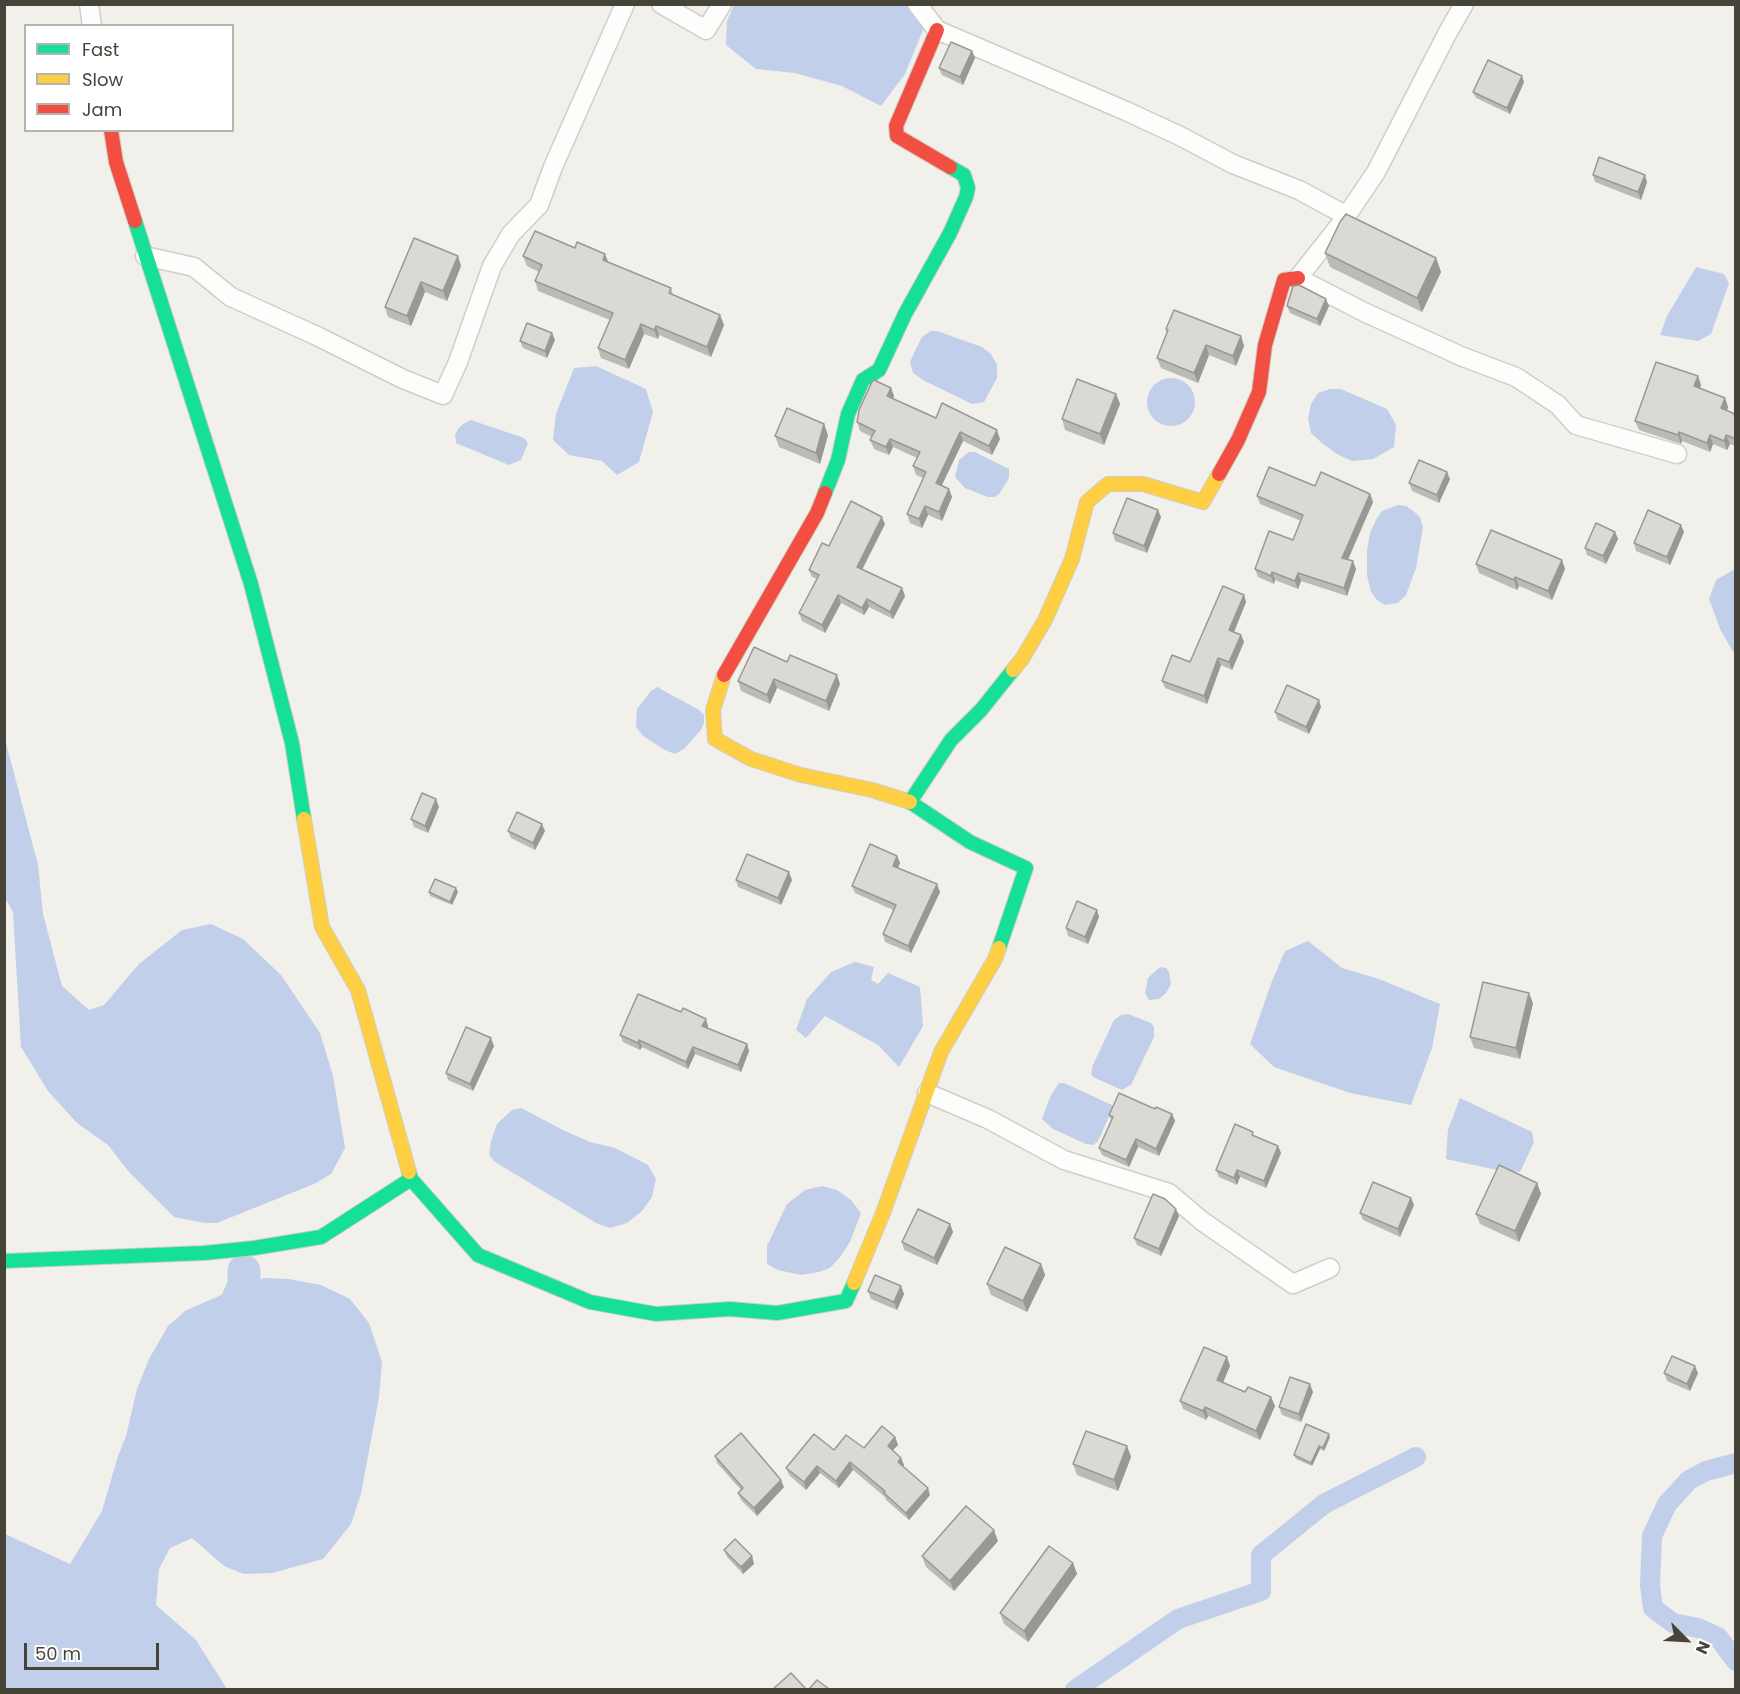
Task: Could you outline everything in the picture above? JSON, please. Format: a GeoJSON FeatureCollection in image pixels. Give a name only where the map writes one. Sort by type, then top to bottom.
{"type":"FeatureCollection","features":[{"type":"Feature","properties":{"kind":"street"},"geometry":{"type":"LineString","coordinates":[[89,4],[92,24]]}},
{"type":"Feature","properties":{"kind":"street"},"geometry":{"type":"LineString","coordinates":[[146,256],[194,267],[231,297],[317,336],[403,380],[443,395],[458,362],[492,266],[511,234],[539,205],[553,167],[625,4]]}},
{"type":"Feature","properties":{"kind":"street"},"geometry":{"type":"LineString","coordinates":[[661,4],[706,30],[722,4]]}},
{"type":"Feature","properties":{"kind":"street"},"geometry":{"type":"LineString","coordinates":[[917,4],[937,30],[1126,111],[1233,164],[1299,190],[1347,216]]}},
{"type":"Feature","properties":{"kind":"street"},"geometry":{"type":"LineString","coordinates":[[1298,278],[1347,216],[1376,172],[1464,4]]}},
{"type":"Feature","properties":{"kind":"street"},"geometry":{"type":"LineString","coordinates":[[111,132],[116,162],[251,584],[292,743],[322,927],[358,990],[411,1179],[478,1255],[590,1302],[656,1314],[730,1309],[777,1313],[846,1301],[883,1213],[942,1052],[995,958],[1026,868],[970,842],[910,802],[872,790],[801,775],[751,759],[715,740],[713,710],[724,675],[817,513],[838,460],[848,414],[863,380],[879,370],[905,314],[950,233],[966,197],[968,188],[964,175],[897,136],[896,126],[906,99],[937,30]]}},
{"type":"Feature","properties":{"kind":"street"},"geometry":{"type":"LineString","coordinates":[[910,802],[951,740],[981,710],[1022,660],[1045,620],[1072,559],[1087,502],[1108,484],[1143,484],[1203,502],[1238,440],[1259,392],[1265,345],[1284,280],[1298,278],[1364,312],[1463,357],[1516,377],[1558,405],[1576,425],[1677,454]]}},
{"type":"Feature","properties":{"kind":"street"},"geometry":{"type":"LineString","coordinates":[[927,1093],[988,1119],[1064,1160],[1169,1193],[1202,1221],[1293,1284],[1330,1268]]}},
{"type":"Feature","properties":{"kind":"street"},"geometry":{"type":"LineString","coordinates":[[4,1261],[204,1253],[254,1248],[321,1237],[411,1179]]}},
{"type":"Feature","properties":{"kind":"water"},"geometry":{"type":"Polygon","coordinates":[[[734,5],[906,5],[925,25],[905,74],[881,106],[842,86],[795,73],[756,69],[726,45],[727,21],[734,5]]]}},
{"type":"Feature","properties":{"kind":"water"},"geometry":{"type":"Polygon","coordinates":[[[1696,267],[1724,274],[1729,283],[1711,334],[1698,341],[1660,335],[1667,316],[1696,267]]]}},
{"type":"Feature","properties":{"kind":"water"},"geometry":{"type":"Polygon","coordinates":[[[931,331],[982,347],[991,354],[997,365],[997,378],[984,402],[972,404],[913,373],[910,362],[922,337],[931,331]]]}},
{"type":"Feature","properties":{"kind":"water"},"geometry":{"type":"Polygon","coordinates":[[[596,366],[646,389],[653,412],[639,462],[617,475],[602,461],[569,455],[553,440],[556,414],[574,368],[596,366]]]}},
{"type":"Feature","properties":{"kind":"water"},"geometry":{"type":"Polygon","coordinates":[[[1166,378],[1176,378],[1188,385],[1195,397],[1195,407],[1188,419],[1176,426],[1166,426],[1151,415],[1147,407],[1147,397],[1158,382],[1166,378]]]}},
{"type":"Feature","properties":{"kind":"water"},"geometry":{"type":"Polygon","coordinates":[[[1330,389],[1341,389],[1387,409],[1396,425],[1394,447],[1373,459],[1352,461],[1323,444],[1311,433],[1308,419],[1311,404],[1318,393],[1330,389]]]}},
{"type":"Feature","properties":{"kind":"water"},"geometry":{"type":"Polygon","coordinates":[[[471,420],[524,438],[528,443],[521,460],[509,465],[456,443],[455,435],[458,429],[471,420]]]}},
{"type":"Feature","properties":{"kind":"water"},"geometry":{"type":"Polygon","coordinates":[[[969,452],[975,452],[1009,469],[1009,478],[995,497],[988,497],[965,488],[955,477],[959,460],[969,452]]]}},
{"type":"Feature","properties":{"kind":"water"},"geometry":{"type":"Polygon","coordinates":[[[1398,505],[1406,506],[1420,517],[1423,527],[1416,568],[1406,595],[1398,603],[1385,605],[1371,592],[1367,575],[1367,550],[1370,533],[1377,518],[1382,511],[1398,505]]]}},
{"type":"Feature","properties":{"kind":"water"},"geometry":{"type":"Polygon","coordinates":[[[1735,569],[1736,655],[1721,631],[1709,599],[1716,580],[1735,569]]]}},
{"type":"Feature","properties":{"kind":"water"},"geometry":{"type":"Polygon","coordinates":[[[657,687],[704,715],[701,730],[684,749],[675,754],[643,736],[636,727],[637,709],[657,687]]]}},
{"type":"Feature","properties":{"kind":"water"},"geometry":{"type":"Polygon","coordinates":[[[5,739],[38,865],[43,914],[62,986],[89,1010],[104,1005],[139,964],[182,930],[211,924],[243,939],[281,975],[320,1033],[333,1076],[345,1148],[331,1174],[314,1184],[217,1223],[174,1217],[129,1172],[108,1145],[77,1123],[48,1091],[21,1047],[13,912],[5,898],[5,739]]]}},
{"type":"Feature","properties":{"kind":"water"},"geometry":{"type":"Polygon","coordinates":[[[1308,941],[1342,968],[1379,979],[1440,1004],[1432,1048],[1411,1105],[1350,1093],[1274,1067],[1250,1044],[1285,951],[1308,941]]]}},
{"type":"Feature","properties":{"kind":"water"},"geometry":{"type":"Polygon","coordinates":[[[855,962],[874,967],[871,980],[878,984],[888,973],[920,987],[923,1026],[899,1067],[878,1045],[825,1016],[806,1038],[796,1030],[807,999],[831,972],[855,962]]]}},
{"type":"Feature","properties":{"kind":"water"},"geometry":{"type":"Polygon","coordinates":[[[1160,967],[1166,968],[1169,972],[1171,984],[1159,999],[1149,1000],[1145,993],[1148,978],[1160,967]]]}},
{"type":"Feature","properties":{"kind":"water"},"geometry":{"type":"Polygon","coordinates":[[[1128,1014],[1151,1023],[1154,1027],[1154,1037],[1131,1085],[1122,1090],[1091,1074],[1114,1020],[1121,1015],[1128,1014]]]}},
{"type":"Feature","properties":{"kind":"water"},"geometry":{"type":"Polygon","coordinates":[[[1059,1083],[1064,1083],[1112,1105],[1112,1110],[1098,1141],[1093,1145],[1053,1129],[1042,1119],[1050,1097],[1059,1083]]]}},
{"type":"Feature","properties":{"kind":"water"},"geometry":{"type":"Polygon","coordinates":[[[1460,1098],[1532,1132],[1534,1142],[1520,1172],[1497,1170],[1446,1159],[1448,1130],[1460,1098]]]}},
{"type":"Feature","properties":{"kind":"water"},"geometry":{"type":"Polygon","coordinates":[[[521,1108],[563,1130],[590,1142],[615,1148],[648,1165],[656,1179],[652,1197],[642,1211],[627,1223],[610,1228],[598,1224],[495,1162],[489,1155],[497,1124],[512,1110],[521,1108]]]}},
{"type":"Feature","properties":{"kind":"water"},"geometry":{"type":"Polygon","coordinates":[[[822,1186],[837,1190],[851,1200],[861,1213],[850,1242],[840,1257],[830,1268],[801,1275],[778,1270],[767,1264],[767,1246],[787,1204],[805,1190],[822,1186]]]}},
{"type":"Feature","properties":{"kind":"water"},"geometry":{"type":"Polygon","coordinates":[[[264,1278],[289,1279],[321,1285],[350,1299],[369,1323],[382,1362],[379,1397],[361,1494],[351,1524],[323,1559],[272,1573],[244,1574],[224,1566],[192,1538],[170,1548],[159,1569],[156,1605],[196,1640],[227,1689],[5,1689],[5,1534],[70,1564],[102,1511],[126,1436],[137,1389],[149,1359],[168,1326],[185,1311],[264,1278]]]}},
{"type":"Feature","properties":{"kind":"building"},"geometry":{"type":"Polygon","coordinates":[[[951,42],[972,51],[960,77],[939,68],[951,42]]]}},
{"type":"Feature","properties":{"kind":"building"},"geometry":{"type":"Polygon","coordinates":[[[1488,60],[1522,76],[1507,108],[1473,92],[1488,60]]]}},
{"type":"Feature","properties":{"kind":"building"},"geometry":{"type":"Polygon","coordinates":[[[1599,157],[1645,175],[1638,192],[1593,175],[1599,157]]]}},
{"type":"Feature","properties":{"kind":"building"},"geometry":{"type":"Polygon","coordinates":[[[1346,214],[1436,258],[1417,298],[1325,253],[1346,214]]]}},
{"type":"Feature","properties":{"kind":"building"},"geometry":{"type":"Polygon","coordinates":[[[535,231],[575,248],[577,242],[605,254],[603,260],[671,288],[669,293],[720,315],[707,347],[656,326],[654,330],[641,324],[625,360],[598,348],[613,313],[535,281],[542,265],[523,256],[535,231]]]}},
{"type":"Feature","properties":{"kind":"building"},"geometry":{"type":"Polygon","coordinates":[[[414,238],[458,256],[443,291],[421,282],[407,316],[385,307],[414,238]]]}},
{"type":"Feature","properties":{"kind":"building"},"geometry":{"type":"Polygon","coordinates":[[[1299,285],[1326,299],[1317,319],[1287,306],[1293,286],[1299,285]]]}},
{"type":"Feature","properties":{"kind":"building"},"geometry":{"type":"Polygon","coordinates":[[[1174,310],[1241,336],[1233,356],[1206,345],[1194,373],[1157,358],[1174,310]]]}},
{"type":"Feature","properties":{"kind":"building"},"geometry":{"type":"Polygon","coordinates":[[[527,323],[552,333],[545,351],[520,341],[527,323]]]}},
{"type":"Feature","properties":{"kind":"building"},"geometry":{"type":"Polygon","coordinates":[[[1656,362],[1698,376],[1694,386],[1725,398],[1721,408],[1735,414],[1736,439],[1726,435],[1724,441],[1710,435],[1707,443],[1679,432],[1678,435],[1635,421],[1656,362]]]}},
{"type":"Feature","properties":{"kind":"building"},"geometry":{"type":"Polygon","coordinates":[[[1077,379],[1116,394],[1100,434],[1062,419],[1077,379]]]}},
{"type":"Feature","properties":{"kind":"building"},"geometry":{"type":"Polygon","coordinates":[[[874,380],[891,388],[887,396],[936,418],[942,403],[997,430],[989,446],[960,432],[936,483],[949,489],[939,512],[925,506],[919,519],[907,514],[926,472],[913,466],[920,452],[890,439],[886,447],[870,440],[875,431],[857,422],[859,410],[874,380]]]}},
{"type":"Feature","properties":{"kind":"building"},"geometry":{"type":"Polygon","coordinates":[[[787,408],[824,424],[816,453],[775,436],[787,408]]]}},
{"type":"Feature","properties":{"kind":"building"},"geometry":{"type":"Polygon","coordinates":[[[1419,460],[1447,472],[1437,495],[1409,483],[1419,460]]]}},
{"type":"Feature","properties":{"kind":"building"},"geometry":{"type":"Polygon","coordinates":[[[1269,467],[1315,486],[1321,472],[1370,494],[1342,558],[1353,561],[1344,588],[1298,573],[1295,581],[1272,572],[1271,576],[1255,569],[1269,531],[1293,540],[1303,515],[1257,496],[1269,467]]]}},
{"type":"Feature","properties":{"kind":"building"},"geometry":{"type":"Polygon","coordinates":[[[1127,498],[1158,510],[1144,546],[1113,533],[1127,498]]]}},
{"type":"Feature","properties":{"kind":"building"},"geometry":{"type":"Polygon","coordinates":[[[851,501],[882,517],[857,567],[902,588],[890,612],[867,599],[862,608],[838,595],[822,625],[799,613],[819,575],[809,570],[822,543],[829,546],[851,501]]]}},
{"type":"Feature","properties":{"kind":"building"},"geometry":{"type":"Polygon","coordinates":[[[1648,510],[1681,525],[1667,557],[1634,543],[1648,510]]]}},
{"type":"Feature","properties":{"kind":"building"},"geometry":{"type":"Polygon","coordinates":[[[1596,523],[1615,532],[1603,556],[1585,548],[1596,523]]]}},
{"type":"Feature","properties":{"kind":"building"},"geometry":{"type":"Polygon","coordinates":[[[1491,530],[1562,560],[1548,591],[1476,564],[1491,530]]]}},
{"type":"Feature","properties":{"kind":"building"},"geometry":{"type":"Polygon","coordinates":[[[1223,586],[1244,595],[1229,630],[1241,635],[1229,662],[1218,658],[1204,696],[1162,681],[1172,655],[1190,662],[1223,586]]]}},
{"type":"Feature","properties":{"kind":"building"},"geometry":{"type":"Polygon","coordinates":[[[754,647],[787,662],[790,655],[837,675],[826,701],[774,679],[767,695],[738,681],[754,647]]]}},
{"type":"Feature","properties":{"kind":"building"},"geometry":{"type":"Polygon","coordinates":[[[1287,685],[1319,700],[1306,727],[1275,712],[1287,685]]]}},
{"type":"Feature","properties":{"kind":"building"},"geometry":{"type":"Polygon","coordinates":[[[422,793],[436,799],[425,826],[411,819],[422,793]]]}},
{"type":"Feature","properties":{"kind":"building"},"geometry":{"type":"Polygon","coordinates":[[[517,812],[542,824],[533,843],[508,831],[517,812]]]}},
{"type":"Feature","properties":{"kind":"building"},"geometry":{"type":"Polygon","coordinates":[[[870,844],[897,856],[893,866],[937,884],[908,946],[883,934],[896,905],[852,886],[870,844]]]}},
{"type":"Feature","properties":{"kind":"building"},"geometry":{"type":"Polygon","coordinates":[[[747,854],[789,872],[778,898],[736,880],[747,854]]]}},
{"type":"Feature","properties":{"kind":"building"},"geometry":{"type":"Polygon","coordinates":[[[435,879],[456,888],[450,902],[429,892],[435,879]]]}},
{"type":"Feature","properties":{"kind":"building"},"geometry":{"type":"Polygon","coordinates":[[[1077,901],[1097,910],[1085,937],[1066,928],[1077,901]]]}},
{"type":"Feature","properties":{"kind":"building"},"geometry":{"type":"Polygon","coordinates":[[[1483,982],[1529,993],[1516,1048],[1470,1037],[1483,982]]]}},
{"type":"Feature","properties":{"kind":"building"},"geometry":{"type":"Polygon","coordinates":[[[638,994],[681,1012],[683,1008],[706,1019],[702,1026],[747,1044],[738,1065],[693,1047],[686,1062],[639,1040],[638,1043],[620,1035],[638,994]]]}},
{"type":"Feature","properties":{"kind":"building"},"geometry":{"type":"Polygon","coordinates":[[[466,1027],[491,1038],[470,1084],[446,1073],[466,1027]]]}},
{"type":"Feature","properties":{"kind":"building"},"geometry":{"type":"Polygon","coordinates":[[[1119,1093],[1172,1114],[1156,1149],[1136,1139],[1126,1160],[1099,1148],[1113,1117],[1109,1115],[1119,1093]]]}},
{"type":"Feature","properties":{"kind":"building"},"geometry":{"type":"Polygon","coordinates":[[[1235,1124],[1253,1132],[1252,1135],[1278,1146],[1264,1181],[1237,1170],[1234,1178],[1216,1170],[1235,1124]]]}},
{"type":"Feature","properties":{"kind":"building"},"geometry":{"type":"Polygon","coordinates":[[[1499,1165],[1537,1183],[1515,1231],[1476,1214],[1499,1165]]]}},
{"type":"Feature","properties":{"kind":"building"},"geometry":{"type":"Polygon","coordinates":[[[1373,1182],[1411,1198],[1398,1229],[1360,1213],[1373,1182]]]}},
{"type":"Feature","properties":{"kind":"building"},"geometry":{"type":"Polygon","coordinates":[[[1153,1194],[1165,1199],[1176,1209],[1159,1249],[1134,1238],[1153,1194]]]}},
{"type":"Feature","properties":{"kind":"building"},"geometry":{"type":"Polygon","coordinates":[[[918,1209],[950,1224],[934,1258],[902,1242],[918,1209]]]}},
{"type":"Feature","properties":{"kind":"building"},"geometry":{"type":"Polygon","coordinates":[[[1005,1247],[1041,1264],[1023,1301],[987,1284],[1005,1247]]]}},
{"type":"Feature","properties":{"kind":"building"},"geometry":{"type":"Polygon","coordinates":[[[875,1275],[901,1286],[894,1302],[868,1291],[875,1275]]]}},
{"type":"Feature","properties":{"kind":"building"},"geometry":{"type":"Polygon","coordinates":[[[1204,1347],[1227,1357],[1217,1380],[1245,1392],[1248,1387],[1271,1397],[1256,1431],[1205,1407],[1203,1411],[1180,1401],[1204,1347]]]}},
{"type":"Feature","properties":{"kind":"building"},"geometry":{"type":"Polygon","coordinates":[[[1672,1356],[1695,1366],[1687,1384],[1664,1373],[1672,1356]]]}},
{"type":"Feature","properties":{"kind":"building"},"geometry":{"type":"Polygon","coordinates":[[[1290,1377],[1310,1384],[1299,1414],[1279,1407],[1290,1377]]]}},
{"type":"Feature","properties":{"kind":"building"},"geometry":{"type":"Polygon","coordinates":[[[1306,1424],[1329,1434],[1323,1448],[1319,1446],[1311,1463],[1294,1455],[1306,1424]]]}},
{"type":"Feature","properties":{"kind":"building"},"geometry":{"type":"Polygon","coordinates":[[[882,1426],[895,1437],[888,1446],[901,1458],[898,1462],[928,1488],[906,1513],[884,1493],[885,1491],[850,1462],[836,1481],[817,1466],[804,1482],[786,1468],[814,1434],[834,1450],[846,1435],[864,1448],[882,1426]]]}},
{"type":"Feature","properties":{"kind":"building"},"geometry":{"type":"Polygon","coordinates":[[[1086,1431],[1127,1446],[1114,1480],[1073,1464],[1086,1431]]]}},
{"type":"Feature","properties":{"kind":"building"},"geometry":{"type":"Polygon","coordinates":[[[741,1433],[781,1480],[754,1508],[738,1493],[743,1488],[715,1456],[741,1433]]]}},
{"type":"Feature","properties":{"kind":"building"},"geometry":{"type":"Polygon","coordinates":[[[966,1506],[994,1530],[950,1581],[922,1556],[966,1506]]]}},
{"type":"Feature","properties":{"kind":"building"},"geometry":{"type":"Polygon","coordinates":[[[735,1539],[752,1556],[741,1567],[724,1550],[735,1539]]]}},
{"type":"Feature","properties":{"kind":"building"},"geometry":{"type":"Polygon","coordinates":[[[1049,1546],[1073,1563],[1024,1631],[1000,1613],[1049,1546]]]}},
{"type":"Feature","properties":{"kind":"building"},"geometry":{"type":"Polygon","coordinates":[[[791,1673],[806,1689],[773,1689],[791,1673]]]}},
{"type":"Feature","properties":{"kind":"building"},"geometry":{"type":"Polygon","coordinates":[[[817,1680],[829,1689],[809,1689],[817,1680]]]}},
{"type":"Feature","properties":{"kind":"waterway"},"geometry":{"type":"LineString","coordinates":[[227,1325],[244,1285],[244,1271]]}},
{"type":"Feature","properties":{"kind":"waterway"},"geometry":{"type":"LineString","coordinates":[[1075,1690],[1178,1619],[1261,1591],[1261,1555],[1324,1504],[1416,1457]]}},
{"type":"Feature","properties":{"kind":"waterway"},"geometry":{"type":"LineString","coordinates":[[1736,1463],[1706,1471],[1689,1480],[1667,1504],[1652,1536],[1650,1585],[1653,1608],[1673,1623],[1698,1628],[1718,1637],[1736,1661]]}},
{"type":"Feature","properties":{"kind":"traffic: fast"},"geometry":{"type":"LineString","coordinates":[[825,493],[838,460],[848,414],[863,380],[879,370],[905,314],[950,233],[966,197],[968,188],[964,175],[950,167]]}},
{"type":"Feature","properties":{"kind":"traffic: fast"},"geometry":{"type":"LineString","coordinates":[[135,221],[251,584],[292,743],[304,819]]}},
{"type":"Feature","properties":{"kind":"traffic: fast"},"geometry":{"type":"LineString","coordinates":[[999,948],[1026,868],[970,842],[910,802],[951,740],[981,710],[1013,670]]}},
{"type":"Feature","properties":{"kind":"traffic: fast"},"geometry":{"type":"LineString","coordinates":[[4,1261],[204,1253],[254,1248],[321,1237],[411,1179],[409,1172]]}},
{"type":"Feature","properties":{"kind":"traffic: fast"},"geometry":{"type":"LineString","coordinates":[[411,1179],[478,1255],[590,1302],[656,1314],[730,1309],[777,1313],[846,1301],[854,1283]]}},
{"type":"Feature","properties":{"kind":"traffic: slow"},"geometry":{"type":"LineString","coordinates":[[1013,670],[1045,620],[1072,559],[1087,502],[1108,484],[1143,484],[1203,502],[1219,474]]}},
{"type":"Feature","properties":{"kind":"traffic: slow"},"geometry":{"type":"LineString","coordinates":[[724,675],[713,710],[715,739],[751,759],[801,775],[872,790],[910,802]]}},
{"type":"Feature","properties":{"kind":"traffic: slow"},"geometry":{"type":"LineString","coordinates":[[304,819],[322,927],[358,990],[409,1172]]}},
{"type":"Feature","properties":{"kind":"traffic: slow"},"geometry":{"type":"LineString","coordinates":[[854,1283],[883,1213],[941,1052],[995,959],[999,948]]}},
{"type":"Feature","properties":{"kind":"traffic: jam"},"geometry":{"type":"LineString","coordinates":[[937,30],[896,126],[897,136],[950,167]]}},
{"type":"Feature","properties":{"kind":"traffic: jam"},"geometry":{"type":"LineString","coordinates":[[111,132],[116,162],[135,221]]}},
{"type":"Feature","properties":{"kind":"traffic: jam"},"geometry":{"type":"LineString","coordinates":[[1219,474],[1238,440],[1259,392],[1265,345],[1284,280],[1298,278]]}},
{"type":"Feature","properties":{"kind":"traffic: jam"},"geometry":{"type":"LineString","coordinates":[[724,675],[817,513],[825,493]]}}]}
